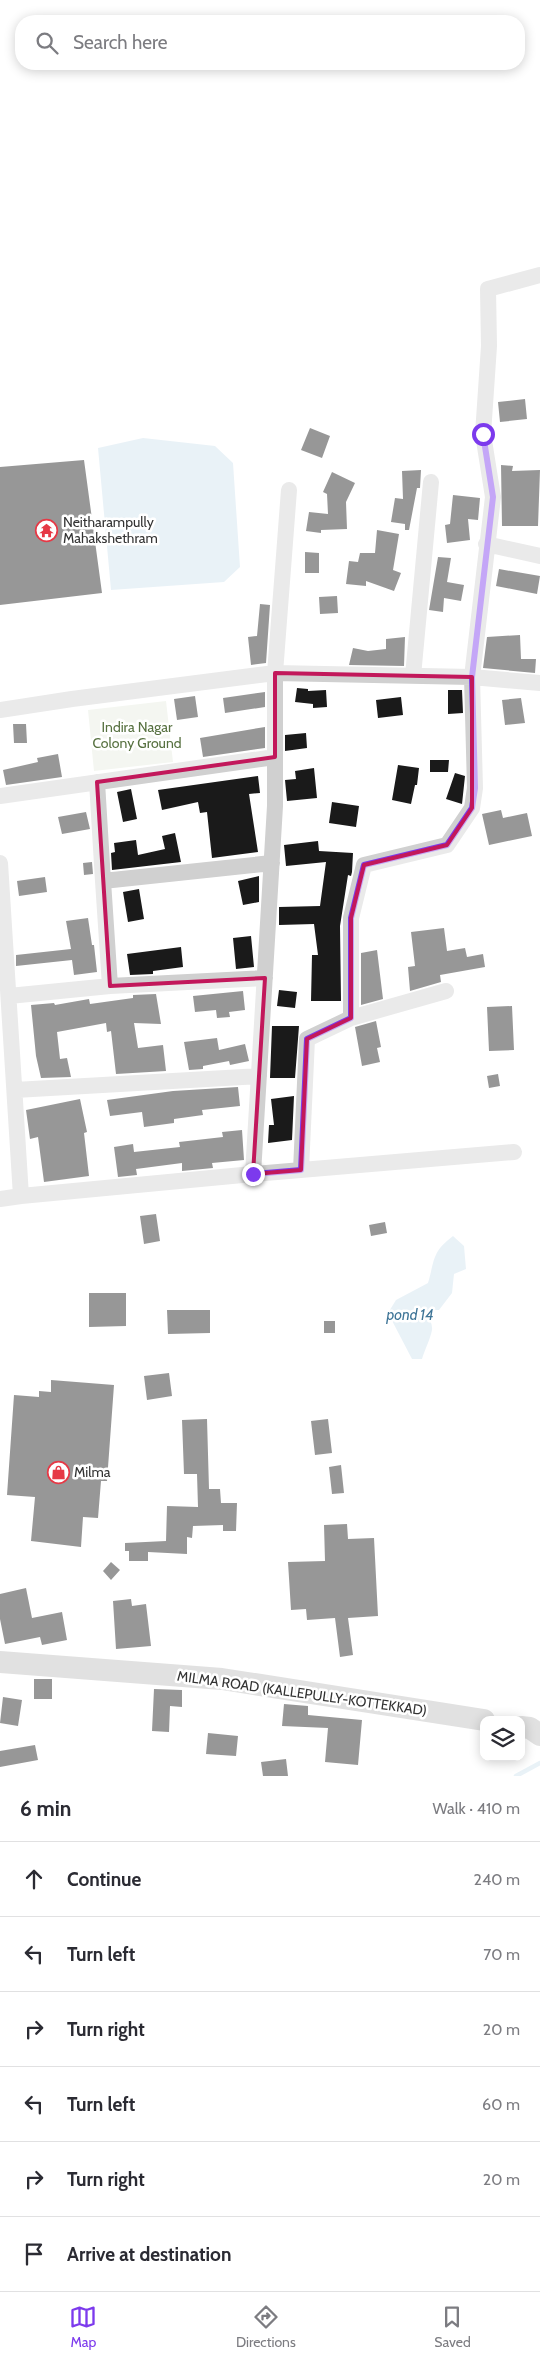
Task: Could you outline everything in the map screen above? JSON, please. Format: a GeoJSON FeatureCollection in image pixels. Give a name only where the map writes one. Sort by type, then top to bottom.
{"type":"FeatureCollection","features":[{"type":"Feature","properties":{"kind":"main road","name":"MILMA ROAD (KALLEPULLY-KOTTEKKAD)"},"geometry":{"type":"LineString","coordinates":[[0,1662],[222,1679],[480,1719]]}},
{"type":"Feature","properties":{"kind":"main road"},"geometry":{"type":"LineString","coordinates":[[525,1727],[530,1728],[540,1735]]}},
{"type":"Feature","properties":{"kind":"street"},"geometry":{"type":"LineString","coordinates":[[351,1018],[351,918],[364,865],[447,845],[472,808],[475,788],[472,677],[486,544],[493,497],[483,434],[489,346],[488,289],[540,275]]}},
{"type":"Feature","properties":{"kind":"street"},"geometry":{"type":"LineString","coordinates":[[413,676],[431,482]]}},
{"type":"Feature","properties":{"kind":"street"},"geometry":{"type":"LineString","coordinates":[[253,1174],[272,863],[275,673],[289,490]]}},
{"type":"Feature","properties":{"kind":"street"},"geometry":{"type":"LineString","coordinates":[[486,544],[540,556]]}},
{"type":"Feature","properties":{"kind":"street"},"geometry":{"type":"LineString","coordinates":[[0,710],[275,673],[472,677],[540,683]]}},
{"type":"Feature","properties":{"kind":"street"},"geometry":{"type":"LineString","coordinates":[[0,796],[275,757]]}},
{"type":"Feature","properties":{"kind":"street"},"geometry":{"type":"LineString","coordinates":[[98,782],[110,986]]}},
{"type":"Feature","properties":{"kind":"street"},"geometry":{"type":"LineString","coordinates":[[103,881],[272,863]]}},
{"type":"Feature","properties":{"kind":"street"},"geometry":{"type":"LineString","coordinates":[[0,864],[21,1196]]}},
{"type":"Feature","properties":{"kind":"street"},"geometry":{"type":"LineString","coordinates":[[8,996],[110,986],[265,978]]}},
{"type":"Feature","properties":{"kind":"street"},"geometry":{"type":"LineString","coordinates":[[301,1170],[307,1039],[351,1018],[446,991]]}},
{"type":"Feature","properties":{"kind":"street"},"geometry":{"type":"LineString","coordinates":[[15,1090],[259,1076]]}},
{"type":"Feature","properties":{"kind":"street"},"geometry":{"type":"LineString","coordinates":[[0,1199],[253,1174],[514,1152]]}},
{"type":"Feature","properties":{"kind":"highlighted area"},"geometry":{"type":"Polygon","coordinates":[[[275,673],[472,677],[472,808],[447,845],[364,865],[351,918],[351,1018],[307,1039],[301,1170],[253,1174],[265,978],[110,986],[97,782],[275,757],[275,673]]]}},
{"type":"Feature","properties":{"kind":"green space","name":"Indira Nagar Colony Ground"},"geometry":{"type":"Polygon","coordinates":[[[166,701],[173,762],[94,771],[88,710],[166,701]]]}},
{"type":"Feature","properties":{"kind":"water"},"geometry":{"type":"Polygon","coordinates":[[[143,438],[215,446],[233,463],[240,567],[224,582],[111,590],[98,448],[143,438]]]}},
{"type":"Feature","properties":{"kind":"water","name":"pond 14"},"geometry":{"type":"Polygon","coordinates":[[[453,1236],[464,1246],[466,1269],[454,1274],[452,1293],[439,1310],[430,1310],[429,1316],[432,1330],[429,1341],[422,1359],[412,1359],[388,1313],[396,1300],[428,1283],[433,1262],[438,1252],[453,1236]]]}},
{"type":"Feature","properties":{"kind":"building"},"geometry":{"type":"Polygon","coordinates":[[[525,399],[527,419],[500,422],[498,402],[525,399]]]}},
{"type":"Feature","properties":{"kind":"building"},"geometry":{"type":"Polygon","coordinates":[[[310,428],[330,436],[322,458],[301,450],[310,428]]]}},
{"type":"Feature","properties":{"kind":"building","name":"Neitharampully Mahakshethram"},"geometry":{"type":"Polygon","coordinates":[[[84,460],[102,593],[0,605],[0,467],[84,460]]]}},
{"type":"Feature","properties":{"kind":"building"},"geometry":{"type":"Polygon","coordinates":[[[501,465],[513,466],[512,471],[540,470],[538,526],[502,526],[501,465]]]}},
{"type":"Feature","properties":{"kind":"building"},"geometry":{"type":"Polygon","coordinates":[[[421,470],[420,488],[417,488],[409,530],[405,530],[405,524],[391,522],[395,498],[403,499],[402,471],[421,470]]]}},
{"type":"Feature","properties":{"kind":"building"},"geometry":{"type":"Polygon","coordinates":[[[332,472],[355,483],[346,502],[347,529],[321,530],[321,533],[306,531],[309,512],[328,514],[327,494],[323,492],[332,472]]]}},
{"type":"Feature","properties":{"kind":"building"},"geometry":{"type":"Polygon","coordinates":[[[453,495],[480,498],[478,520],[468,519],[470,540],[447,543],[445,525],[450,524],[453,495]]]}},
{"type":"Feature","properties":{"kind":"building"},"geometry":{"type":"Polygon","coordinates":[[[377,530],[399,534],[393,570],[401,573],[394,591],[366,581],[366,586],[346,584],[349,561],[358,562],[360,553],[375,553],[377,530]]]}},
{"type":"Feature","properties":{"kind":"building"},"geometry":{"type":"Polygon","coordinates":[[[305,552],[319,553],[319,573],[305,573],[305,552]]]}},
{"type":"Feature","properties":{"kind":"building"},"geometry":{"type":"Polygon","coordinates":[[[438,557],[451,558],[447,582],[464,585],[461,601],[444,598],[443,612],[429,610],[438,557]]]}},
{"type":"Feature","properties":{"kind":"building"},"geometry":{"type":"Polygon","coordinates":[[[499,569],[540,576],[537,594],[496,586],[499,569]]]}},
{"type":"Feature","properties":{"kind":"building"},"geometry":{"type":"Polygon","coordinates":[[[337,596],[338,613],[320,614],[319,597],[337,596]]]}},
{"type":"Feature","properties":{"kind":"building"},"geometry":{"type":"Polygon","coordinates":[[[260,604],[270,605],[266,663],[251,665],[248,637],[257,636],[260,604]]]}},
{"type":"Feature","properties":{"kind":"building"},"geometry":{"type":"Polygon","coordinates":[[[520,635],[521,659],[536,659],[535,673],[483,668],[487,637],[520,635]]]}},
{"type":"Feature","properties":{"kind":"building"},"geometry":{"type":"Polygon","coordinates":[[[405,637],[404,666],[349,665],[353,648],[368,651],[386,649],[386,639],[405,637]]]}},
{"type":"Feature","properties":{"kind":"building"},"geometry":{"type":"Polygon","coordinates":[[[297,688],[308,689],[308,691],[326,690],[327,707],[313,708],[313,704],[295,702],[297,688]]]}},
{"type":"Feature","properties":{"kind":"building"},"geometry":{"type":"Polygon","coordinates":[[[448,690],[462,690],[463,713],[448,714],[448,690]]]}},
{"type":"Feature","properties":{"kind":"building"},"geometry":{"type":"Polygon","coordinates":[[[265,692],[265,707],[225,713],[223,698],[265,692]]]}},
{"type":"Feature","properties":{"kind":"building"},"geometry":{"type":"Polygon","coordinates":[[[195,696],[198,717],[177,720],[174,699],[195,696]]]}},
{"type":"Feature","properties":{"kind":"building"},"geometry":{"type":"Polygon","coordinates":[[[401,697],[403,715],[378,718],[376,700],[401,697]]]}},
{"type":"Feature","properties":{"kind":"building"},"geometry":{"type":"Polygon","coordinates":[[[521,698],[525,723],[505,725],[502,700],[521,698]]]}},
{"type":"Feature","properties":{"kind":"building"},"geometry":{"type":"Polygon","coordinates":[[[13,724],[26,724],[27,743],[14,743],[13,724]]]}},
{"type":"Feature","properties":{"kind":"building"},"geometry":{"type":"Polygon","coordinates":[[[265,727],[265,748],[203,757],[200,738],[265,727]]]}},
{"type":"Feature","properties":{"kind":"building"},"geometry":{"type":"Polygon","coordinates":[[[306,733],[307,748],[285,751],[285,735],[306,733]]]}},
{"type":"Feature","properties":{"kind":"building"},"geometry":{"type":"Polygon","coordinates":[[[58,754],[62,777],[6,785],[3,770],[38,762],[37,758],[58,754]]]}},
{"type":"Feature","properties":{"kind":"building"},"geometry":{"type":"Polygon","coordinates":[[[430,760],[449,760],[448,772],[430,772],[430,760]]]}},
{"type":"Feature","properties":{"kind":"building"},"geometry":{"type":"Polygon","coordinates":[[[398,765],[419,768],[417,785],[415,785],[411,804],[392,800],[398,765]]]}},
{"type":"Feature","properties":{"kind":"building"},"geometry":{"type":"Polygon","coordinates":[[[314,768],[317,798],[287,801],[285,780],[296,779],[295,771],[314,768]]]}},
{"type":"Feature","properties":{"kind":"building"},"geometry":{"type":"Polygon","coordinates":[[[455,773],[465,776],[462,804],[446,799],[455,773]]]}},
{"type":"Feature","properties":{"kind":"building"},"geometry":{"type":"Polygon","coordinates":[[[258,776],[260,793],[249,794],[258,852],[212,858],[207,812],[200,813],[198,802],[162,810],[158,790],[258,776]]]}},
{"type":"Feature","properties":{"kind":"building"},"geometry":{"type":"Polygon","coordinates":[[[131,789],[137,819],[123,822],[117,792],[131,789]]]}},
{"type":"Feature","properties":{"kind":"building"},"geometry":{"type":"Polygon","coordinates":[[[332,802],[359,806],[356,827],[329,823],[332,802]]]}},
{"type":"Feature","properties":{"kind":"building"},"geometry":{"type":"Polygon","coordinates":[[[501,810],[503,818],[527,813],[532,836],[489,845],[482,814],[501,810]]]}},
{"type":"Feature","properties":{"kind":"building"},"geometry":{"type":"Polygon","coordinates":[[[86,812],[90,829],[62,834],[58,817],[86,812]]]}},
{"type":"Feature","properties":{"kind":"building"},"geometry":{"type":"Polygon","coordinates":[[[175,833],[181,862],[112,870],[111,853],[115,852],[114,843],[136,840],[138,855],[165,849],[162,836],[175,833]]]}},
{"type":"Feature","properties":{"kind":"building"},"geometry":{"type":"Polygon","coordinates":[[[318,841],[319,851],[353,853],[352,872],[351,876],[348,875],[340,926],[341,1001],[311,1001],[312,955],[318,955],[314,924],[279,925],[279,907],[320,906],[326,862],[286,866],[284,845],[318,841]]]}},
{"type":"Feature","properties":{"kind":"building"},"geometry":{"type":"Polygon","coordinates":[[[92,862],[93,874],[84,875],[83,863],[92,862]]]}},
{"type":"Feature","properties":{"kind":"building"},"geometry":{"type":"Polygon","coordinates":[[[259,876],[259,902],[243,905],[238,881],[259,876]]]}},
{"type":"Feature","properties":{"kind":"building"},"geometry":{"type":"Polygon","coordinates":[[[45,877],[47,892],[19,896],[17,881],[45,877]]]}},
{"type":"Feature","properties":{"kind":"building"},"geometry":{"type":"Polygon","coordinates":[[[139,889],[144,919],[128,922],[123,892],[139,889]]]}},
{"type":"Feature","properties":{"kind":"building"},"geometry":{"type":"Polygon","coordinates":[[[88,918],[97,972],[74,975],[72,960],[16,966],[16,955],[71,949],[66,921],[88,918]]]}},
{"type":"Feature","properties":{"kind":"building"},"geometry":{"type":"Polygon","coordinates":[[[444,928],[447,951],[465,948],[467,957],[483,954],[485,967],[440,975],[441,982],[410,991],[408,967],[415,966],[411,932],[444,928]]]}},
{"type":"Feature","properties":{"kind":"building"},"geometry":{"type":"Polygon","coordinates":[[[251,936],[254,967],[236,969],[233,938],[251,936]]]}},
{"type":"Feature","properties":{"kind":"building"},"geometry":{"type":"Polygon","coordinates":[[[181,947],[183,967],[153,971],[153,974],[130,975],[127,954],[181,947]]]}},
{"type":"Feature","properties":{"kind":"building"},"geometry":{"type":"Polygon","coordinates":[[[377,950],[383,999],[361,1005],[361,953],[377,950]]]}},
{"type":"Feature","properties":{"kind":"building"},"geometry":{"type":"Polygon","coordinates":[[[279,990],[297,992],[295,1008],[277,1006],[279,990]]]}},
{"type":"Feature","properties":{"kind":"building"},"geometry":{"type":"Polygon","coordinates":[[[243,991],[245,1010],[229,1012],[230,1017],[217,1018],[216,1010],[195,1012],[193,996],[243,991]]]}},
{"type":"Feature","properties":{"kind":"building"},"geometry":{"type":"Polygon","coordinates":[[[156,994],[161,1024],[134,1023],[138,1048],[163,1045],[166,1071],[116,1074],[111,1031],[107,1032],[106,1023],[57,1032],[60,1059],[67,1058],[71,1077],[41,1078],[36,1056],[31,1005],[54,1003],[55,1005],[89,999],[90,1004],[133,998],[133,995],[156,994]]]}},
{"type":"Feature","properties":{"kind":"building"},"geometry":{"type":"Polygon","coordinates":[[[512,1006],[514,1050],[489,1051],[487,1007],[512,1006]]]}},
{"type":"Feature","properties":{"kind":"building"},"geometry":{"type":"Polygon","coordinates":[[[376,1021],[381,1047],[377,1048],[380,1062],[362,1066],[355,1027],[376,1021]]]}},
{"type":"Feature","properties":{"kind":"building"},"geometry":{"type":"Polygon","coordinates":[[[272,1026],[299,1026],[295,1078],[270,1078],[272,1026]]]}},
{"type":"Feature","properties":{"kind":"building"},"geometry":{"type":"Polygon","coordinates":[[[217,1038],[219,1050],[245,1044],[249,1061],[230,1065],[229,1061],[203,1066],[203,1069],[189,1070],[184,1042],[217,1038]]]}},
{"type":"Feature","properties":{"kind":"building"},"geometry":{"type":"Polygon","coordinates":[[[498,1074],[500,1086],[489,1088],[487,1076],[498,1074]]]}},
{"type":"Feature","properties":{"kind":"building"},"geometry":{"type":"Polygon","coordinates":[[[238,1087],[240,1106],[202,1110],[203,1115],[174,1119],[174,1123],[144,1127],[142,1112],[110,1116],[107,1100],[173,1091],[238,1087]]]}},
{"type":"Feature","properties":{"kind":"building"},"geometry":{"type":"Polygon","coordinates":[[[294,1096],[292,1140],[268,1143],[269,1125],[274,1125],[271,1099],[294,1096]]]}},
{"type":"Feature","properties":{"kind":"building"},"geometry":{"type":"Polygon","coordinates":[[[80,1099],[87,1132],[84,1133],[89,1176],[44,1182],[38,1137],[30,1139],[26,1110],[80,1099]]]}},
{"type":"Feature","properties":{"kind":"building"},"geometry":{"type":"Polygon","coordinates":[[[242,1130],[244,1160],[212,1163],[213,1168],[182,1171],[182,1163],[136,1169],[137,1175],[118,1177],[114,1147],[133,1144],[134,1152],[180,1147],[179,1142],[223,1137],[222,1132],[242,1130]]]}},
{"type":"Feature","properties":{"kind":"building"},"geometry":{"type":"Polygon","coordinates":[[[156,1214],[160,1241],[144,1244],[140,1216],[156,1214]]]}},
{"type":"Feature","properties":{"kind":"building"},"geometry":{"type":"Polygon","coordinates":[[[385,1222],[387,1233],[371,1236],[369,1225],[385,1222]]]}},
{"type":"Feature","properties":{"kind":"building"},"geometry":{"type":"Polygon","coordinates":[[[89,1293],[126,1293],[126,1326],[89,1327],[89,1293]]]}},
{"type":"Feature","properties":{"kind":"building"},"geometry":{"type":"Polygon","coordinates":[[[167,1310],[210,1310],[210,1333],[168,1334],[167,1310]]]}},
{"type":"Feature","properties":{"kind":"building"},"geometry":{"type":"Polygon","coordinates":[[[324,1321],[335,1321],[335,1333],[324,1333],[324,1321]]]}},
{"type":"Feature","properties":{"kind":"building"},"geometry":{"type":"Polygon","coordinates":[[[169,1373],[172,1396],[147,1400],[144,1376],[169,1373]]]}},
{"type":"Feature","properties":{"kind":"building","name":"Milma"},"geometry":{"type":"Polygon","coordinates":[[[51,1380],[114,1385],[107,1481],[101,1481],[98,1518],[83,1517],[81,1547],[31,1541],[35,1497],[7,1495],[14,1395],[39,1397],[39,1391],[51,1392],[51,1380]]]}},
{"type":"Feature","properties":{"kind":"building"},"geometry":{"type":"Polygon","coordinates":[[[207,1419],[209,1489],[220,1489],[221,1503],[237,1503],[236,1531],[223,1531],[223,1525],[193,1526],[192,1538],[187,1537],[187,1554],[148,1552],[148,1561],[129,1561],[129,1551],[125,1551],[125,1543],[166,1541],[167,1506],[198,1507],[197,1474],[184,1474],[182,1420],[207,1419]]]}},
{"type":"Feature","properties":{"kind":"building"},"geometry":{"type":"Polygon","coordinates":[[[328,1419],[332,1453],[315,1455],[311,1421],[328,1419]]]}},
{"type":"Feature","properties":{"kind":"building"},"geometry":{"type":"Polygon","coordinates":[[[341,1465],[344,1493],[332,1494],[329,1467],[341,1465]]]}},
{"type":"Feature","properties":{"kind":"building"},"geometry":{"type":"Polygon","coordinates":[[[347,1524],[348,1539],[374,1538],[378,1616],[348,1618],[353,1655],[340,1657],[335,1618],[307,1620],[306,1609],[291,1610],[288,1562],[325,1561],[324,1525],[347,1524]]]}},
{"type":"Feature","properties":{"kind":"building"},"geometry":{"type":"Polygon","coordinates":[[[111,1562],[120,1570],[111,1580],[103,1571],[111,1562]]]}},
{"type":"Feature","properties":{"kind":"building"},"geometry":{"type":"Polygon","coordinates":[[[26,1588],[32,1618],[62,1612],[67,1640],[42,1645],[40,1637],[5,1644],[0,1619],[0,1594],[26,1588]]]}},
{"type":"Feature","properties":{"kind":"building"},"geometry":{"type":"Polygon","coordinates":[[[131,1599],[132,1606],[146,1604],[151,1646],[116,1649],[113,1601],[131,1599]]]}},
{"type":"Feature","properties":{"kind":"building"},"geometry":{"type":"Polygon","coordinates":[[[34,1679],[52,1679],[52,1699],[34,1699],[34,1679]]]}},
{"type":"Feature","properties":{"kind":"building"},"geometry":{"type":"Polygon","coordinates":[[[154,1689],[182,1690],[182,1707],[170,1706],[169,1732],[152,1731],[154,1689]]]}},
{"type":"Feature","properties":{"kind":"building"},"geometry":{"type":"Polygon","coordinates":[[[3,1697],[22,1700],[18,1726],[0,1723],[3,1697]]]}},
{"type":"Feature","properties":{"kind":"building"},"geometry":{"type":"Polygon","coordinates":[[[284,1704],[308,1706],[308,1715],[362,1720],[358,1765],[325,1762],[328,1728],[282,1726],[284,1704]]]}},
{"type":"Feature","properties":{"kind":"building"},"geometry":{"type":"Polygon","coordinates":[[[208,1733],[238,1736],[236,1756],[206,1754],[208,1733]]]}},
{"type":"Feature","properties":{"kind":"building"},"geometry":{"type":"Polygon","coordinates":[[[35,1745],[38,1760],[0,1767],[0,1751],[35,1745]]]}},
{"type":"Feature","properties":{"kind":"building"},"geometry":{"type":"Polygon","coordinates":[[[286,1759],[288,1776],[263,1776],[261,1762],[286,1759]]]}},
{"type":"Feature","properties":{"kind":"waterway"},"geometry":{"type":"LineString","coordinates":[[516,1776],[540,1763]]}},
{"type":"Feature","properties":{"kind":"place","name":"Neitharampully Mahakshethram"},"geometry":{"type":"Point","coordinates":[47,530]}},
{"type":"Feature","properties":{"kind":"place","name":"Milma"},"geometry":{"type":"Point","coordinates":[58,1472]}},
{"type":"Feature","properties":{"kind":"route"},"geometry":{"type":"LineString","coordinates":[[253,1174],[301,1170],[307,1039],[351,1018],[351,918],[364,865],[447,845],[472,808],[475,788],[472,677],[486,544],[493,497],[483,434]]}}]}
